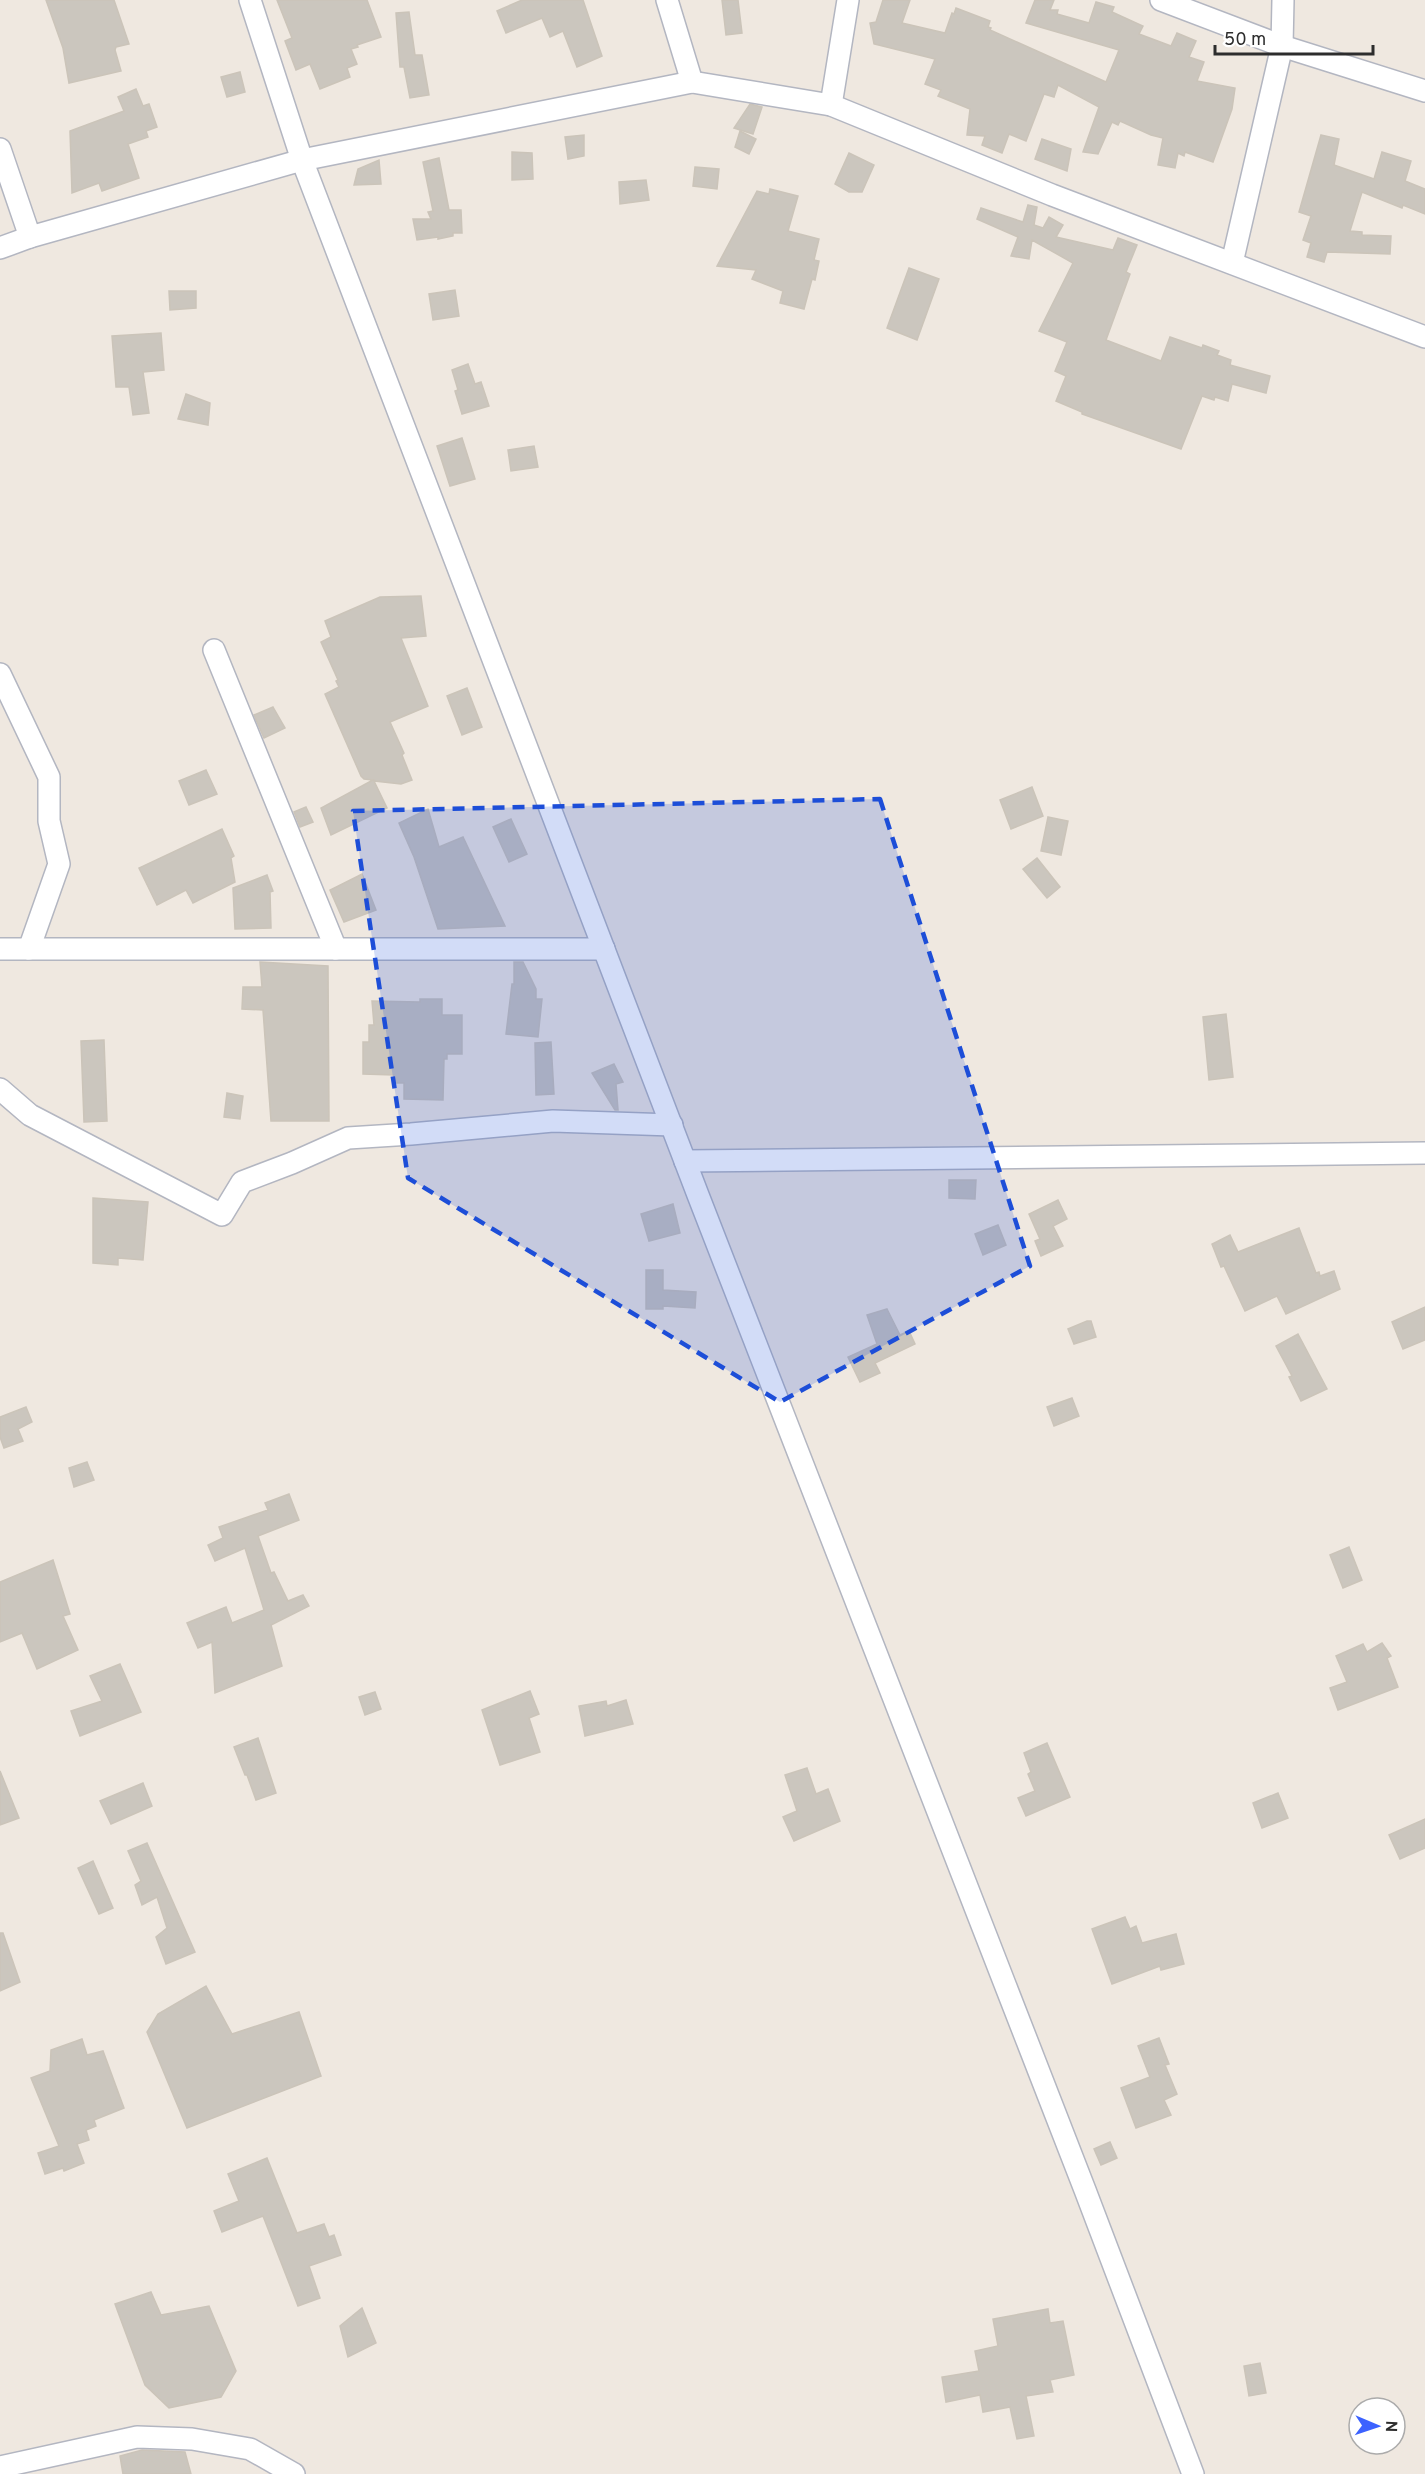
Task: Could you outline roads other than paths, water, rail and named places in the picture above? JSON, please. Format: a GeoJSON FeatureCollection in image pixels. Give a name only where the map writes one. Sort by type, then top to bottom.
{"type":"FeatureCollection","features":[{"type":"Feature","properties":{"kind":"street"},"geometry":{"type":"LineString","coordinates":[[250,0],[302,160],[685,1161],[1193,2474]]}},
{"type":"Feature","properties":{"kind":"street"},"geometry":{"type":"LineString","coordinates":[[667,0],[692,82]]}},
{"type":"Feature","properties":{"kind":"street"},"geometry":{"type":"LineString","coordinates":[[831,105],[848,0]]}},
{"type":"Feature","properties":{"kind":"street"},"geometry":{"type":"LineString","coordinates":[[1161,0],[1282,46],[1425,91]]}},
{"type":"Feature","properties":{"kind":"street"},"geometry":{"type":"LineString","coordinates":[[1232,263],[1282,46],[1283,0]]}},
{"type":"Feature","properties":{"kind":"street"},"geometry":{"type":"LineString","coordinates":[[0,248],[30,237],[302,160],[692,82],[831,105],[1052,195],[1425,337]]}},
{"type":"Feature","properties":{"kind":"street"},"geometry":{"type":"LineString","coordinates":[[0,149],[30,237]]}},
{"type":"Feature","properties":{"kind":"street"},"geometry":{"type":"LineString","coordinates":[[214,650],[336,949]]}},
{"type":"Feature","properties":{"kind":"street"},"geometry":{"type":"LineString","coordinates":[[0,674],[49,777],[49,821],[59,864],[29,949]]}},
{"type":"Feature","properties":{"kind":"street"},"geometry":{"type":"LineString","coordinates":[[0,949],[604,949]]}},
{"type":"Feature","properties":{"kind":"street"},"geometry":{"type":"LineString","coordinates":[[0,1089],[30,1115],[222,1215],[242,1182],[348,1138],[553,1121],[672,1125]]}},
{"type":"Feature","properties":{"kind":"street"},"geometry":{"type":"LineString","coordinates":[[685,1161],[1425,1153]]}},
{"type":"Feature","properties":{"kind":"street"},"geometry":{"type":"LineString","coordinates":[[0,2467],[137,2437],[192,2439],[250,2449],[294,2474]]}}]}
